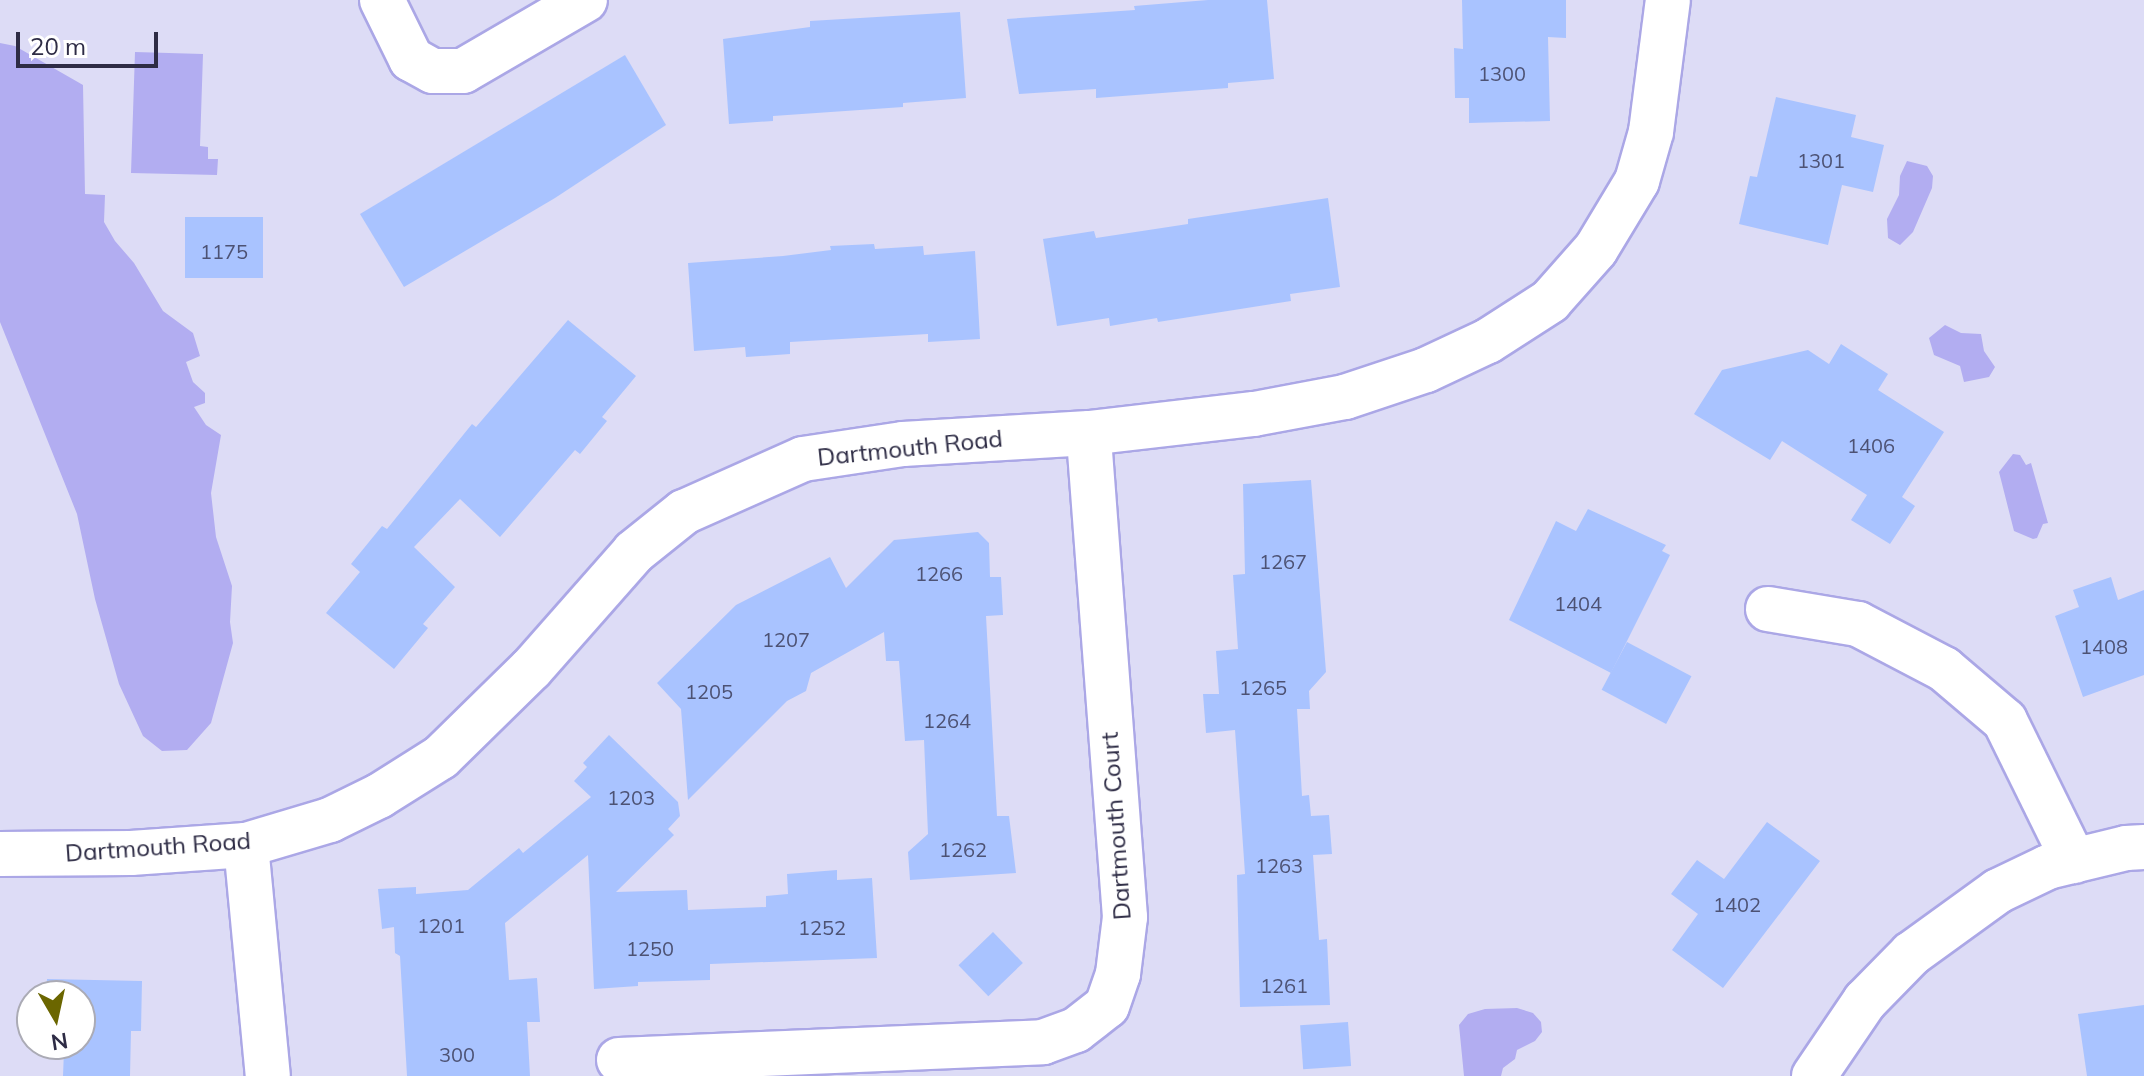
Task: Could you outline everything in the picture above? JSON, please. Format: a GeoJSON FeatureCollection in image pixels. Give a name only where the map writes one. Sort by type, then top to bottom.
{"type":"FeatureCollection","features":[{"type":"Feature","properties":{"kind":"street"},"geometry":{"type":"LineString","coordinates":[[382,0],[411,59],[433,71],[463,71],[585,0]]}},
{"type":"Feature","properties":{"kind":"street","name":"Dartmouth Road"},"geometry":{"type":"LineString","coordinates":[[0,854],[131,853],[246,845],[330,820],[398,787],[441,757],[531,669],[634,552],[684,512],[803,459],[903,444],[1089,433],[1254,414],[1345,397],[1426,370],[1488,341],[1550,301],[1596,249],[1637,181],[1651,132],[1668,0]]}},
{"type":"Feature","properties":{"kind":"street","name":"Dartmouth Court"},"geometry":{"type":"LineString","coordinates":[[619,1060],[1043,1042],[1076,1030],[1107,1006],[1118,974],[1125,917],[1089,433]]}},
{"type":"Feature","properties":{"kind":"street"},"geometry":{"type":"LineString","coordinates":[[1768,609],[1858,624],[1944,669],[2005,721],[2039,783],[2074,861]]}},
{"type":"Feature","properties":{"kind":"street"},"geometry":{"type":"LineString","coordinates":[[246,845],[268,1076]]}},
{"type":"Feature","properties":{"kind":"street"},"geometry":{"type":"LineString","coordinates":[[1814,1076],[1865,1001],[1911,954],[1998,891],[2048,867],[2144,847]]}},
{"type":"Feature","properties":{"kind":"shaded area"},"geometry":{"type":"Polygon","coordinates":[[[0,43],[15,46],[83,85],[85,194],[105,195],[104,222],[115,241],[134,263],[163,311],[193,333],[200,356],[186,362],[193,382],[205,393],[205,403],[194,407],[206,425],[221,435],[211,493],[216,537],[232,586],[230,622],[233,643],[211,723],[187,750],[162,751],[143,736],[119,684],[95,599],[77,514],[0,322],[0,43]]]}},
{"type":"Feature","properties":{"kind":"shaded area"},"geometry":{"type":"Polygon","coordinates":[[[135,52],[203,54],[200,146],[208,147],[208,159],[218,159],[217,175],[131,173],[135,52]]]}},
{"type":"Feature","properties":{"kind":"shaded area"},"geometry":{"type":"Polygon","coordinates":[[[1907,161],[1927,166],[1933,176],[1932,188],[1913,232],[1900,245],[1888,238],[1887,219],[1899,195],[1900,176],[1907,161]]]}},
{"type":"Feature","properties":{"kind":"shaded area"},"geometry":{"type":"Polygon","coordinates":[[[1945,325],[1961,333],[1981,334],[1984,351],[1995,367],[1989,377],[1964,382],[1960,366],[1934,355],[1929,338],[1945,325]]]}},
{"type":"Feature","properties":{"kind":"shaded area"},"geometry":{"type":"Polygon","coordinates":[[[2013,454],[2020,455],[2026,465],[2031,463],[2048,523],[2043,524],[2037,538],[2014,531],[1999,472],[2013,454]]]}},
{"type":"Feature","properties":{"kind":"shaded area"},"geometry":{"type":"Polygon","coordinates":[[[1517,1008],[1533,1013],[1541,1022],[1542,1032],[1535,1041],[1517,1050],[1515,1059],[1503,1068],[1501,1076],[1464,1076],[1459,1025],[1468,1014],[1485,1009],[1517,1008]]]}},
{"type":"Feature","properties":{"kind":"building"},"geometry":{"type":"Polygon","coordinates":[[[1208,0],[1267,0],[1274,79],[1228,83],[1228,88],[1096,98],[1096,89],[1019,94],[1007,19],[1135,10],[1134,6],[1208,0]]]}},
{"type":"Feature","properties":{"kind":"building"},"geometry":{"type":"Polygon","coordinates":[[[1462,0],[1566,0],[1566,38],[1548,37],[1550,121],[1469,123],[1469,98],[1455,98],[1454,48],[1463,49],[1462,0]]]}},
{"type":"Feature","properties":{"kind":"building"},"geometry":{"type":"Polygon","coordinates":[[[960,12],[966,98],[903,103],[903,107],[773,116],[773,121],[729,124],[723,39],[810,27],[810,21],[960,12]]]}},
{"type":"Feature","properties":{"kind":"building"},"geometry":{"type":"Polygon","coordinates":[[[625,55],[666,125],[555,198],[404,287],[360,214],[625,55]]]}},
{"type":"Feature","properties":{"kind":"building"},"geometry":{"type":"Polygon","coordinates":[[[1776,97],[1856,115],[1851,137],[1884,145],[1873,192],[1842,185],[1828,245],[1739,224],[1750,176],[1757,177],[1776,97]]]}},
{"type":"Feature","properties":{"kind":"building"},"geometry":{"type":"Polygon","coordinates":[[[1328,198],[1340,287],[1290,294],[1291,301],[1158,322],[1157,318],[1110,326],[1109,318],[1057,326],[1043,239],[1094,231],[1096,238],[1188,224],[1188,219],[1328,198]]]}},
{"type":"Feature","properties":{"kind":"building"},"geometry":{"type":"Polygon","coordinates":[[[185,217],[263,217],[263,278],[185,278],[185,217]]]}},
{"type":"Feature","properties":{"kind":"building"},"geometry":{"type":"Polygon","coordinates":[[[874,244],[875,249],[923,246],[924,255],[975,251],[980,339],[928,342],[928,334],[790,342],[790,354],[746,357],[745,347],[694,351],[688,263],[783,256],[831,250],[830,246],[874,244]]]}},
{"type":"Feature","properties":{"kind":"building"},"geometry":{"type":"Polygon","coordinates":[[[568,320],[636,376],[602,417],[607,421],[580,454],[575,450],[500,537],[460,499],[414,547],[455,587],[423,624],[428,628],[394,669],[326,613],[360,572],[351,564],[382,526],[387,529],[472,424],[476,427],[568,320]]]}},
{"type":"Feature","properties":{"kind":"building"},"geometry":{"type":"Polygon","coordinates":[[[1841,344],[1888,374],[1878,390],[1944,432],[1902,497],[1915,506],[1890,544],[1851,520],[1867,495],[1782,441],[1770,460],[1694,414],[1722,370],[1808,350],[1829,364],[1841,344]]]}},
{"type":"Feature","properties":{"kind":"building"},"geometry":{"type":"Polygon","coordinates":[[[1311,480],[1326,672],[1309,691],[1310,709],[1297,709],[1302,796],[1309,795],[1311,816],[1329,815],[1332,854],[1313,855],[1319,940],[1327,939],[1330,1005],[1240,1007],[1237,875],[1245,874],[1235,730],[1206,733],[1203,694],[1219,694],[1216,651],[1238,649],[1233,575],[1245,574],[1243,484],[1311,480]]]}},
{"type":"Feature","properties":{"kind":"building"},"geometry":{"type":"Polygon","coordinates":[[[1588,509],[1666,545],[1662,551],[1670,555],[1611,673],[1509,620],[1556,521],[1576,531],[1588,509]]]}},
{"type":"Feature","properties":{"kind":"building"},"geometry":{"type":"Polygon","coordinates":[[[978,532],[989,543],[990,577],[1001,577],[1003,615],[986,616],[997,816],[1009,816],[1016,873],[910,880],[908,852],[928,834],[924,740],[905,741],[899,661],[886,661],[884,632],[811,673],[806,691],[787,701],[688,800],[681,709],[657,683],[736,605],[830,557],[846,588],[894,540],[978,532]]]}},
{"type":"Feature","properties":{"kind":"building"},"geometry":{"type":"Polygon","coordinates":[[[2111,577],[2118,600],[2144,590],[2144,675],[2083,697],[2055,616],[2079,607],[2073,590],[2111,577]]]}},
{"type":"Feature","properties":{"kind":"building"},"geometry":{"type":"Polygon","coordinates":[[[1627,642],[1691,676],[1666,724],[1602,690],[1627,642]]]}},
{"type":"Feature","properties":{"kind":"building"},"geometry":{"type":"Polygon","coordinates":[[[609,735],[678,802],[680,816],[668,829],[674,835],[616,892],[687,890],[688,910],[766,907],[766,896],[788,894],[787,874],[837,870],[837,880],[872,878],[877,958],[710,964],[710,980],[638,982],[638,986],[594,989],[588,855],[505,923],[509,980],[537,978],[540,1022],[527,1022],[530,1076],[407,1076],[400,956],[395,953],[394,927],[382,929],[378,889],[416,887],[416,894],[468,890],[519,848],[523,853],[591,797],[574,781],[587,767],[583,763],[609,735]]]}},
{"type":"Feature","properties":{"kind":"building"},"geometry":{"type":"Polygon","coordinates":[[[1767,822],[1820,861],[1723,988],[1672,950],[1698,914],[1671,894],[1697,860],[1724,879],[1767,822]]]}},
{"type":"Feature","properties":{"kind":"building"},"geometry":{"type":"Polygon","coordinates":[[[993,932],[1023,963],[988,996],[958,965],[993,932]]]}},
{"type":"Feature","properties":{"kind":"building"},"geometry":{"type":"Polygon","coordinates":[[[96,980],[142,981],[141,1031],[131,1031],[130,1076],[63,1076],[64,1060],[96,1060],[96,980]]]}},
{"type":"Feature","properties":{"kind":"building"},"geometry":{"type":"Polygon","coordinates":[[[2144,1005],[2144,1076],[2087,1076],[2078,1014],[2144,1005]]]}},
{"type":"Feature","properties":{"kind":"building"},"geometry":{"type":"Polygon","coordinates":[[[1348,1022],[1351,1066],[1303,1069],[1300,1025],[1348,1022]]]}}]}
